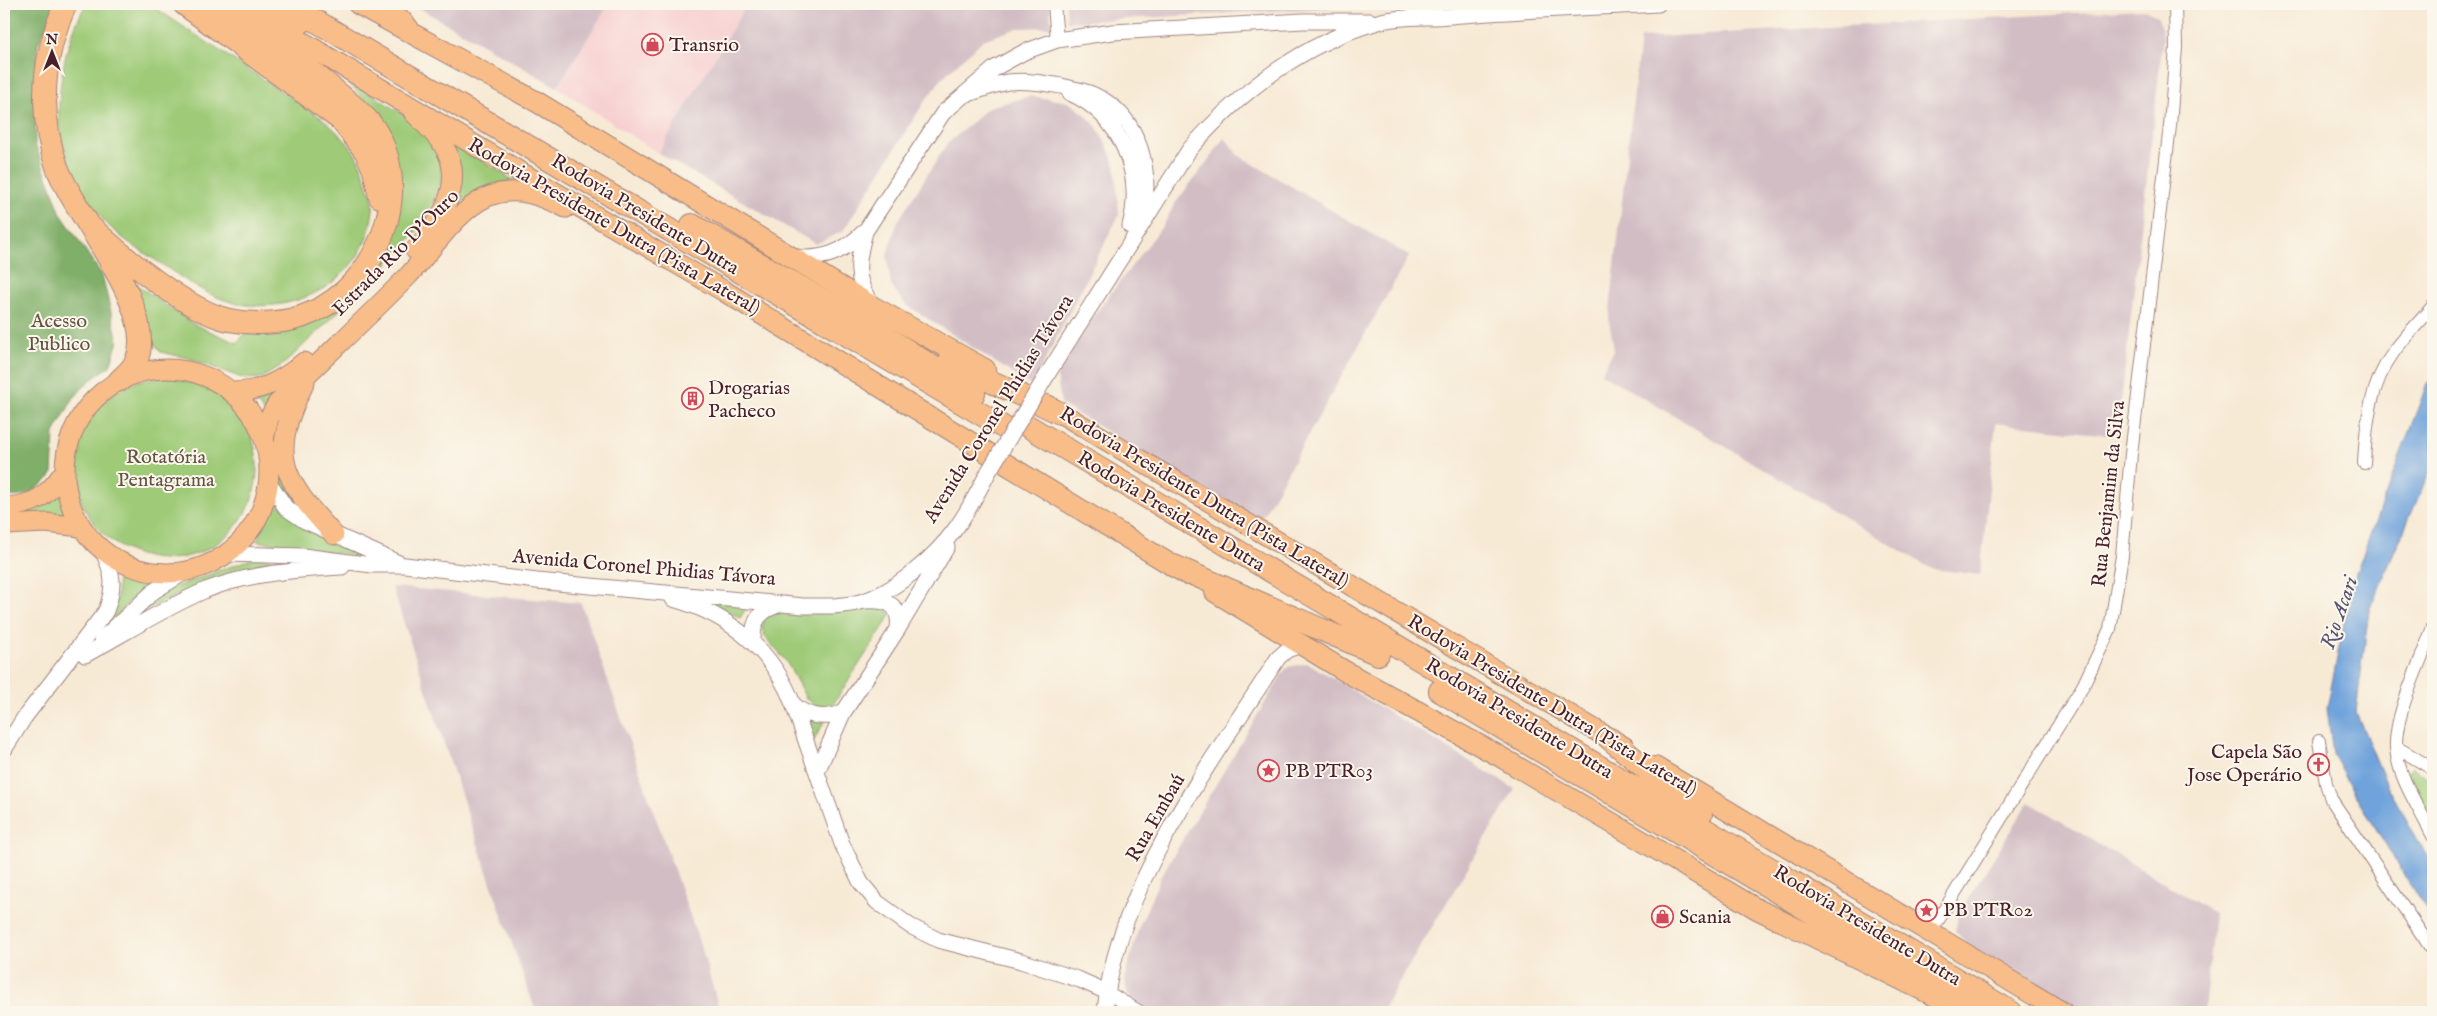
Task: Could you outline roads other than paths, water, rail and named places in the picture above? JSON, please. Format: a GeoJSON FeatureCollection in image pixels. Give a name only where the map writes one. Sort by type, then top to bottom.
{"type":"FeatureCollection","features":[{"type":"Feature","properties":{"kind":"highway"},"geometry":{"type":"LineString","coordinates":[[66,4],[55,28],[47,63],[45,97],[47,125],[53,152],[64,183],[92,228],[127,294],[139,329],[140,340],[137,359],[120,380]]}},
{"type":"Feature","properties":{"kind":"highway"},"geometry":{"type":"LineString","coordinates":[[184,4],[336,116],[358,139],[374,170],[379,190],[380,210],[377,250]]}},
{"type":"Feature","properties":{"kind":"highway"},"geometry":{"type":"LineString","coordinates":[[92,228],[132,263],[201,309],[229,320],[247,322],[297,318],[328,305],[352,284],[377,250],[389,211],[392,179],[383,144],[373,128],[360,112],[321,78],[217,4]]}},
{"type":"Feature","properties":{"kind":"highway","name":"Rodovia Presidente Dutra (Pista Lateral)"},"geometry":{"type":"LineString","coordinates":[[239,4],[732,296],[994,463],[1174,566],[1301,645],[1499,756],[1757,909],[1897,979],[1971,1012]]}},
{"type":"Feature","properties":{"kind":"highway"},"geometry":{"type":"LineString","coordinates":[[255,4],[318,31],[448,106],[497,128]]}},
{"type":"Feature","properties":{"kind":"highway","name":"Rodovia Presidente Dutra"},"geometry":{"type":"LineString","coordinates":[[287,4],[497,128],[1015,426],[1756,860],[2011,1012]]}},
{"type":"Feature","properties":{"kind":"highway","name":"Rodovia Presidente Dutra"},"geometry":{"type":"LineString","coordinates":[[316,4],[505,118],[873,329],[1015,426],[1378,654],[1979,1012]]}},
{"type":"Feature","properties":{"kind":"highway"},"geometry":{"type":"LineString","coordinates":[[358,4],[537,102],[872,306],[1060,413]]}},
{"type":"Feature","properties":{"kind":"highway"},"geometry":{"type":"LineString","coordinates":[[377,4],[400,19],[408,30]]}},
{"type":"Feature","properties":{"kind":"highway"},"geometry":{"type":"LineString","coordinates":[[873,329],[1031,397]]}},
{"type":"Feature","properties":{"kind":"highway","name":"Rodovia Presidente Dutra (Pista Lateral)"},"geometry":{"type":"LineString","coordinates":[[1060,413],[1610,739],[2062,1012]]}},
{"type":"Feature","properties":{"kind":"highway"},"geometry":{"type":"LineString","coordinates":[[1174,566],[1378,654]]}},
{"type":"Feature","properties":{"kind":"highway"},"geometry":{"type":"LineString","coordinates":[[1610,739],[1756,860]]}},
{"type":"Feature","properties":{"kind":"main road","name":"Estrada Rio D'Ouro"},"geometry":{"type":"LineString","coordinates":[[232,392],[247,392],[265,387],[291,373],[375,293],[418,247],[438,220],[451,192],[452,182],[449,157],[440,140],[404,102]]}},
{"type":"Feature","properties":{"kind":"main road","name":"Estrada Rio D'Ouro"},"geometry":{"type":"LineString","coordinates":[[264,439],[269,418],[277,404],[407,277],[461,214],[486,197],[511,192],[535,194],[632,238]]}},
{"type":"Feature","properties":{"kind":"main road"},"geometry":{"type":"LineString","coordinates":[[158,370],[178,370],[206,377],[232,392],[251,413],[264,439],[269,460],[269,482],[266,499],[251,530],[227,554],[207,565],[185,572],[150,572],[117,560],[102,550],[81,527],[68,500],[64,472],[66,453],[79,418],[91,403],[120,380],[139,373],[158,370]]}},
{"type":"Feature","properties":{"kind":"main road"},"geometry":{"type":"LineString","coordinates":[[310,371],[289,417],[284,435],[285,465],[299,495],[334,534]]}},
{"type":"Feature","properties":{"kind":"main road"},"geometry":{"type":"LineString","coordinates":[[4,506],[26,504],[46,495],[64,472]]}},
{"type":"Feature","properties":{"kind":"main road"},"geometry":{"type":"LineString","coordinates":[[4,525],[46,523],[81,527]]}},
{"type":"Feature","properties":{"kind":"street"},"geometry":{"type":"LineString","coordinates":[[1054,4],[1056,40]]}},
{"type":"Feature","properties":{"kind":"street","name":"Avenida Coronel Phidias Távora"},"geometry":{"type":"LineString","coordinates":[[791,257],[816,258],[831,255],[850,245],[866,230],[931,128],[957,98],[1004,62],[1056,40],[1113,32],[1209,26],[1304,21],[1379,21],[1658,4]]}},
{"type":"Feature","properties":{"kind":"street","name":"Rua Benjamim da Silva"},"geometry":{"type":"LineString","coordinates":[[1930,933],[2083,686],[2110,629],[2122,556],[2131,454],[2169,136],[2176,48],[2173,6]]}},
{"type":"Feature","properties":{"kind":"street","name":"Avenida Coronel Phidias Távora"},"geometry":{"type":"LineString","coordinates":[[227,554],[303,556],[372,566],[405,566],[537,581],[782,603],[826,606],[862,602],[881,593],[910,574],[956,528],[1047,375],[1182,161],[1216,121],[1269,76],[1294,58],[1316,46],[1379,21]]}},
{"type":"Feature","properties":{"kind":"street"},"geometry":{"type":"LineString","coordinates":[[957,98],[1008,82],[1034,82],[1085,92],[1100,98],[1120,114],[1133,132],[1142,154],[1146,188],[1143,214],[1136,234]]}},
{"type":"Feature","properties":{"kind":"street"},"geometry":{"type":"LineString","coordinates":[[1050,84],[1073,95],[1097,111],[1112,127],[1125,149],[1132,170],[1134,195],[1131,224],[1117,263]]}},
{"type":"Feature","properties":{"kind":"street","name":"Avenida Coronel Phidias Távora"},"geometry":{"type":"LineString","coordinates":[[866,230],[859,255],[857,272],[861,287],[872,306]]}},
{"type":"Feature","properties":{"kind":"street"},"geometry":{"type":"LineString","coordinates":[[2364,463],[2368,414],[2382,372],[2393,353],[2433,306]]}},
{"type":"Feature","properties":{"kind":"street","name":"Avenida Coronel Phidias Távora"},"geometry":{"type":"LineString","coordinates":[[269,482],[286,508],[310,524],[405,566]]}},
{"type":"Feature","properties":{"kind":"street"},"geometry":{"type":"LineString","coordinates":[[817,772],[843,713],[898,629],[956,528]]}},
{"type":"Feature","properties":{"kind":"street"},"geometry":{"type":"LineString","coordinates":[[4,750],[50,684],[106,610],[111,595],[112,579],[111,568],[102,550]]}},
{"type":"Feature","properties":{"kind":"street"},"geometry":{"type":"LineString","coordinates":[[85,655],[152,617],[208,590],[252,578],[304,569],[372,566]]}},
{"type":"Feature","properties":{"kind":"street"},"geometry":{"type":"LineString","coordinates":[[50,684],[85,655],[136,605],[154,591],[185,572]]}},
{"type":"Feature","properties":{"kind":"street"},"geometry":{"type":"LineString","coordinates":[[640,590],[690,604],[734,627],[753,642],[774,664],[786,683],[842,844],[861,883],[877,902],[910,926],[938,940],[1021,961],[1080,980],[1107,992],[1140,1012]]}},
{"type":"Feature","properties":{"kind":"street"},"geometry":{"type":"LineString","coordinates":[[862,602],[890,604],[899,615],[898,629]]}},
{"type":"Feature","properties":{"kind":"street"},"geometry":{"type":"LineString","coordinates":[[753,642],[753,629],[756,619],[766,609],[782,603]]}},
{"type":"Feature","properties":{"kind":"street"},"geometry":{"type":"LineString","coordinates":[[1270,626],[1276,639],[1278,658]]}},
{"type":"Feature","properties":{"kind":"street"},"geometry":{"type":"LineString","coordinates":[[2433,627],[2429,658],[2402,710],[2396,747],[2405,781],[2433,836]]}},
{"type":"Feature","properties":{"kind":"street","name":"Rua Embaú"},"geometry":{"type":"LineString","coordinates":[[1105,1012],[1107,992],[1121,936],[1141,885],[1189,799],[1278,658],[1287,650],[1301,645]]}},
{"type":"Feature","properties":{"kind":"street"},"geometry":{"type":"LineString","coordinates":[[793,704],[801,712],[809,716],[825,717],[843,713]]}},
{"type":"Feature","properties":{"kind":"street"},"geometry":{"type":"LineString","coordinates":[[2319,742],[2326,783],[2331,799],[2433,951]]}},
{"type":"Feature","properties":{"kind":"street"},"geometry":{"type":"LineString","coordinates":[[2396,747],[2433,769]]}},
{"type":"Feature","properties":{"kind":"water"},"geometry":{"type":"Polygon","coordinates":[[[2433,376],[2433,464],[2369,610],[2356,712],[2387,785],[2433,867],[2433,921],[2354,793],[2333,754],[2327,708],[2352,583],[2427,384],[2433,376]]]}},
{"type":"Feature","properties":{"kind":"place","name":"Transrio"},"geometry":{"type":"Point","coordinates":[653,45]}},
{"type":"Feature","properties":{"kind":"place","name":"Drogarias Pacheco"},"geometry":{"type":"Point","coordinates":[692,399]}},
{"type":"Feature","properties":{"kind":"place","name":"Capela São Jose Operário"},"geometry":{"type":"Point","coordinates":[2318,764]}},
{"type":"Feature","properties":{"kind":"place","name":"PB PTR03"},"geometry":{"type":"Point","coordinates":[1269,771]}},
{"type":"Feature","properties":{"kind":"place","name":"PB PTR02"},"geometry":{"type":"Point","coordinates":[1927,910]}},
{"type":"Feature","properties":{"kind":"place","name":"Scania"},"geometry":{"type":"Point","coordinates":[1663,917]}},
{"type":"Feature","properties":{"kind":"park label","name":"Acesso Publico"},"geometry":{"type":"Point","coordinates":[59,332]}},
{"type":"Feature","properties":{"kind":"park label","name":"Rotatória Pentagrama"},"geometry":{"type":"Point","coordinates":[166,468]}},
{"type":"Feature","properties":{"kind":"water label","name":"Rio Acari"},"geometry":{"type":"Point","coordinates":[2340,613]}}]}
